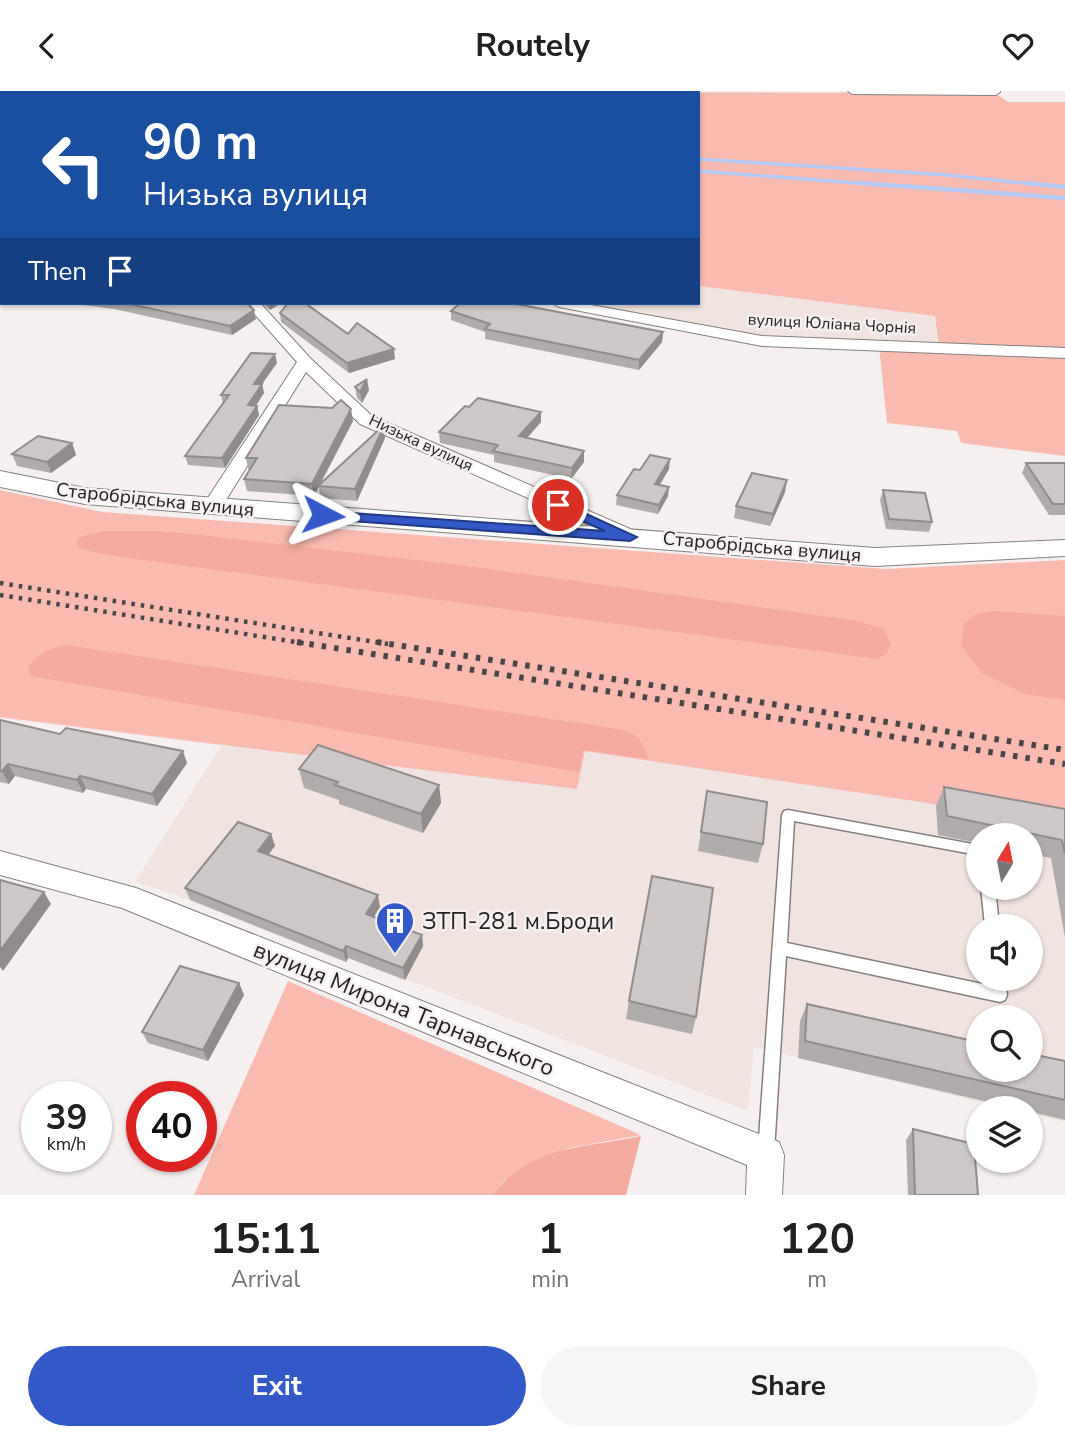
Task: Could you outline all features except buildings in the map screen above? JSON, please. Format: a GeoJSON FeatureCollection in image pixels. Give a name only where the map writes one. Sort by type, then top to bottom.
{"type":"FeatureCollection","features":[{"type":"Feature","properties":{"kind":"street"},"geometry":{"type":"LineString","coordinates":[[852,91],[996,92]]}},
{"type":"Feature","properties":{"kind":"street","name":"Низька вулиця"},"geometry":{"type":"LineString","coordinates":[[252,305],[305,362],[366,420],[630,537]]}},
{"type":"Feature","properties":{"kind":"street","name":"вулиця Юліана Чорнія"},"geometry":{"type":"LineString","coordinates":[[570,305],[762,341],[1065,353]]}},
{"type":"Feature","properties":{"kind":"street"},"geometry":{"type":"LineString","coordinates":[[212,507],[305,362]]}},
{"type":"Feature","properties":{"kind":"street","name":"Старобрідська вулиця"},"geometry":{"type":"LineString","coordinates":[[0,479],[85,496],[875,557],[1065,548]]}},
{"type":"Feature","properties":{"kind":"street","name":"вулиця Мирона Тарнавського"},"geometry":{"type":"LineString","coordinates":[[0,863],[126,897],[766,1155]]}},
{"type":"Feature","properties":{"kind":"street"},"geometry":{"type":"LineString","coordinates":[[764,1195],[766,1155]]}},
{"type":"Feature","properties":{"kind":"lane"},"geometry":{"type":"LineString","coordinates":[[766,1155],[788,815],[966,848]]}},
{"type":"Feature","properties":{"kind":"lane"},"geometry":{"type":"LineString","coordinates":[[780,948],[966,988]]}},
{"type":"Feature","properties":{"kind":"lane"},"geometry":{"type":"LineString","coordinates":[[981,991],[1000,995],[1000,991]]}},
{"type":"Feature","properties":{"kind":"shaded area"},"geometry":{"type":"Polygon","coordinates":[[[700,92],[995,93],[1008,102],[1065,102],[1065,456],[961,443],[957,431],[887,423],[879,346],[939,348],[935,316],[700,286],[700,92]]]}},
{"type":"Feature","properties":{"kind":"shaded area"},"geometry":{"type":"Polygon","coordinates":[[[700,286],[935,316],[938,347],[762,341],[570,305],[700,305],[700,286]]]}},
{"type":"Feature","properties":{"kind":"shaded area"},"geometry":{"type":"Polygon","coordinates":[[[0,490],[102,512],[886,569],[1065,560],[1065,824],[585,751],[577,789],[0,717],[0,490]]]}},
{"type":"Feature","properties":{"kind":"shaded area"},"geometry":{"type":"Polygon","coordinates":[[[105,531],[157,531],[201,535],[476,567],[851,620],[883,628],[891,645],[887,653],[877,659],[106,555],[79,548],[76,542],[80,537],[105,531]]]}},
{"type":"Feature","properties":{"kind":"shaded area"},"geometry":{"type":"Polygon","coordinates":[[[0,535],[772,779],[1065,824],[1065,1122],[1043,1117],[1043,1096],[966,1096],[966,1099],[754,1047],[748,1111],[349,957],[346,962],[190,900],[135,882],[221,746],[304,756],[0,718],[0,535]]]}},
{"type":"Feature","properties":{"kind":"shaded area"},"geometry":{"type":"Polygon","coordinates":[[[995,611],[1065,616],[1065,700],[1025,694],[982,673],[961,645],[964,624],[976,614],[995,611]]]}},
{"type":"Feature","properties":{"kind":"shaded area"},"geometry":{"type":"Polygon","coordinates":[[[66,645],[624,730],[640,741],[648,759],[583,750],[579,772],[31,676],[28,667],[36,658],[49,650],[66,645]]]}},
{"type":"Feature","properties":{"kind":"shaded area"},"geometry":{"type":"Polygon","coordinates":[[[288,981],[641,1135],[569,1148],[504,1181],[493,1195],[194,1195],[204,1172],[217,1172],[217,1143],[288,981]]]}},
{"type":"Feature","properties":{"kind":"shaded area"},"geometry":{"type":"Polygon","coordinates":[[[641,1136],[626,1195],[493,1195],[524,1166],[541,1158],[560,1151],[641,1136]]]}},
{"type":"Feature","properties":{"kind":"waterway"},"geometry":{"type":"LineString","coordinates":[[700,159],[947,175],[1042,185]]}},
{"type":"Feature","properties":{"kind":"waterway"},"geometry":{"type":"LineString","coordinates":[[700,171],[884,185]]}},
{"type":"Feature","properties":{"kind":"waterway"},"geometry":{"type":"LineString","coordinates":[[860,183],[1065,198]]}},
{"type":"Feature","properties":{"kind":"waterway"},"geometry":{"type":"LineString","coordinates":[[1025,183],[1065,187]]}},
{"type":"Feature","properties":{"kind":"railway"},"geometry":{"type":"LineString","coordinates":[[0,583],[388,644]]}},
{"type":"Feature","properties":{"kind":"railway"},"geometry":{"type":"LineString","coordinates":[[0,595],[308,644]]}},
{"type":"Feature","properties":{"kind":"railway"},"geometry":{"type":"LineString","coordinates":[[297,642],[1065,764]]}},
{"type":"Feature","properties":{"kind":"railway"},"geometry":{"type":"LineString","coordinates":[[377,642],[1065,750]]}},
{"type":"Feature","properties":{"kind":"place","name":"ЗТП-281 м.Броди"},"geometry":{"type":"Point","coordinates":[395,955]}},
{"type":"Feature","properties":{"kind":"route"},"geometry":{"type":"LineString","coordinates":[[323,515],[630,537],[558,505]]}}]}
